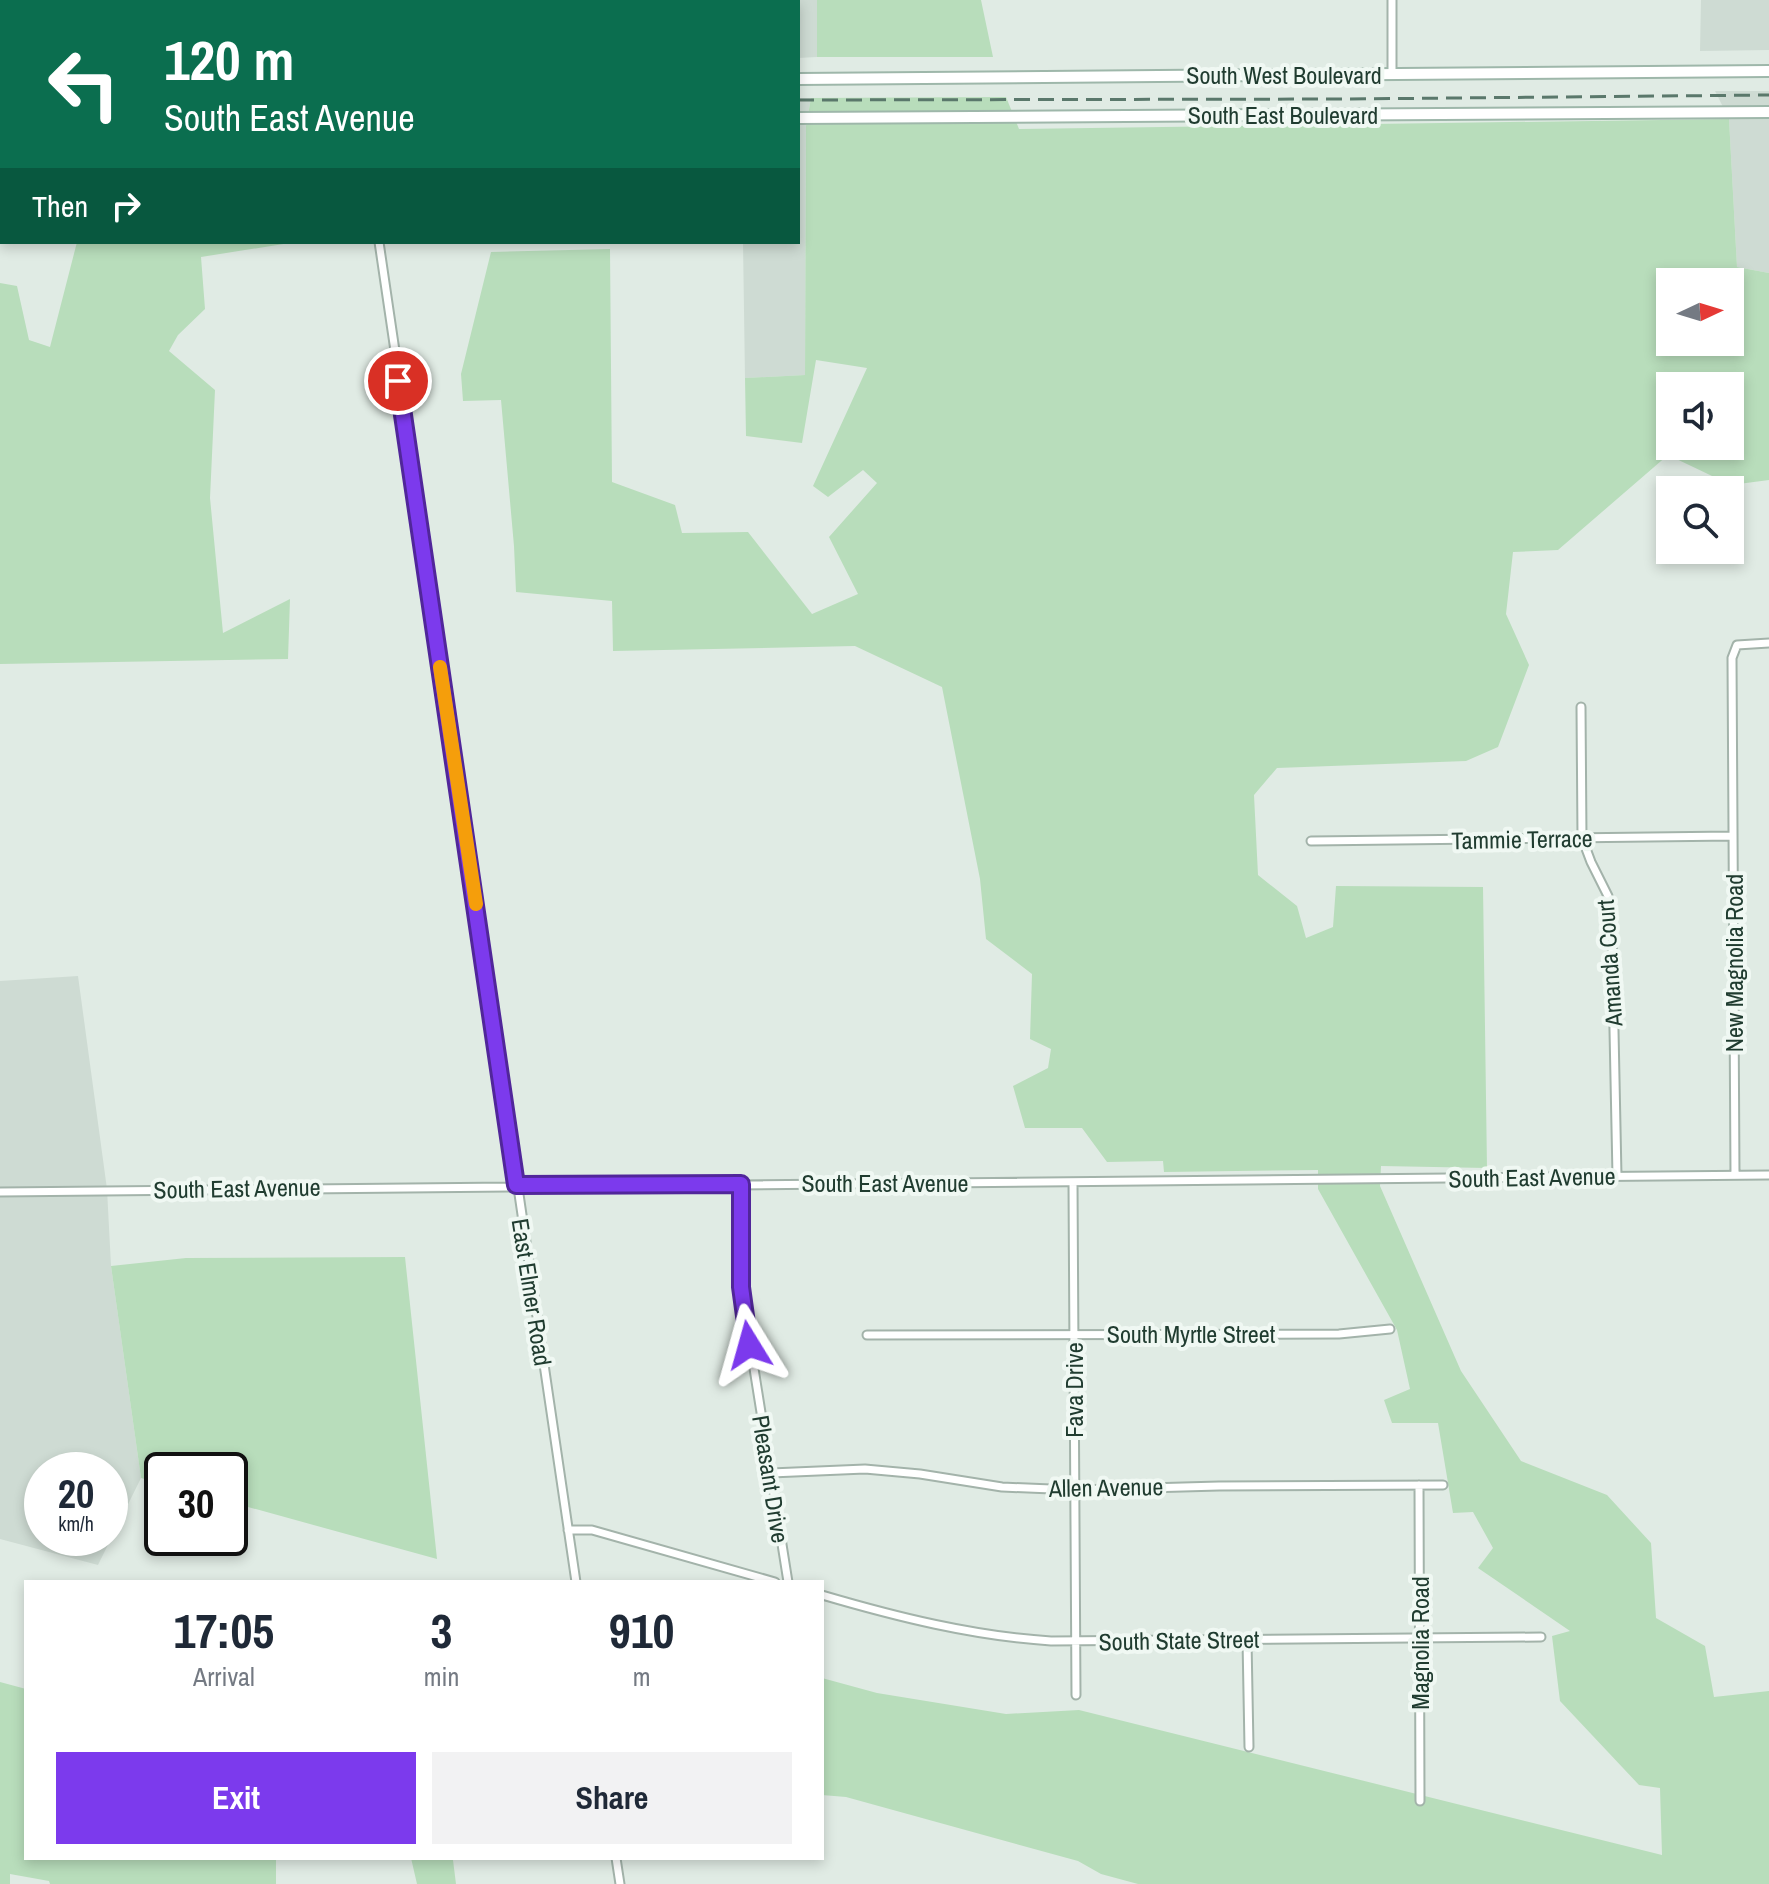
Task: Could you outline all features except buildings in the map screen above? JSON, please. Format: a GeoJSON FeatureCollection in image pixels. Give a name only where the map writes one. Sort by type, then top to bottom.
{"type":"FeatureCollection","features":[{"type":"Feature","properties":{"kind":"main road","name":"South West Boulevard"},"geometry":{"type":"LineString","coordinates":[[800,79],[1769,71]]}},
{"type":"Feature","properties":{"kind":"main road","name":"South East Boulevard"},"geometry":{"type":"LineString","coordinates":[[800,118],[1769,112]]}},
{"type":"Feature","properties":{"kind":"street"},"geometry":{"type":"LineString","coordinates":[[1392,0],[1392,74]]}},
{"type":"Feature","properties":{"kind":"street","name":"East Elmer Road"},"geometry":{"type":"LineString","coordinates":[[379,244],[576,1580]]}},
{"type":"Feature","properties":{"kind":"street","name":"New Magnolia Road"},"geometry":{"type":"LineString","coordinates":[[1735,1175],[1734,649],[1737,645],[1769,643]]}},
{"type":"Feature","properties":{"kind":"street","name":"Amanda Court"},"geometry":{"type":"LineString","coordinates":[[1581,707],[1582,838],[1608,896],[1612,933],[1617,1176]]}},
{"type":"Feature","properties":{"kind":"street","name":"Tammie Terrace"},"geometry":{"type":"LineString","coordinates":[[1311,841],[1733,836]]}},
{"type":"Feature","properties":{"kind":"street","name":"South East Avenue"},"geometry":{"type":"LineString","coordinates":[[0,1192],[1769,1175]]}},
{"type":"Feature","properties":{"kind":"street","name":"Fava Drive"},"geometry":{"type":"LineString","coordinates":[[1073,1182],[1076,1695]]}},
{"type":"Feature","properties":{"kind":"street","name":"Pleasant Drive"},"geometry":{"type":"LineString","coordinates":[[741,1184],[741,1287],[788,1580]]}},
{"type":"Feature","properties":{"kind":"street","name":"South Myrtle Street"},"geometry":{"type":"LineString","coordinates":[[867,1335],[1323,1334],[1390,1329]]}},
{"type":"Feature","properties":{"kind":"street","name":"Allen Avenue"},"geometry":{"type":"LineString","coordinates":[[771,1473],[865,1469],[1002,1487],[1075,1490],[1174,1486],[1443,1485]]}},
{"type":"Feature","properties":{"kind":"street","name":"Magnolia Road"},"geometry":{"type":"LineString","coordinates":[[1419,1485],[1420,1801]]}},
{"type":"Feature","properties":{"kind":"street"},"geometry":{"type":"LineString","coordinates":[[568,1530],[592,1530],[768,1580]]}},
{"type":"Feature","properties":{"kind":"street","name":"South State Street"},"geometry":{"type":"LineString","coordinates":[[824,1596],[991,1635],[1076,1641],[1541,1637]]}},
{"type":"Feature","properties":{"kind":"street"},"geometry":{"type":"LineString","coordinates":[[1247,1640],[1249,1747]]}},
{"type":"Feature","properties":{"kind":"street"},"geometry":{"type":"LineString","coordinates":[[616,1860],[620,1884]]}},
{"type":"Feature","properties":{"kind":"shaded area"},"geometry":{"type":"Polygon","coordinates":[[[800,0],[817,0],[817,57],[800,58],[800,0]]]}},
{"type":"Feature","properties":{"kind":"shaded area"},"geometry":{"type":"Polygon","coordinates":[[[1701,0],[1769,0],[1769,50],[1700,51],[1701,0]]]}},
{"type":"Feature","properties":{"kind":"shaded area"},"geometry":{"type":"Polygon","coordinates":[[[1715,91],[1769,91],[1769,273],[1737,267],[1729,119],[1715,91]]]}},
{"type":"Feature","properties":{"kind":"shaded area"},"geometry":{"type":"Polygon","coordinates":[[[800,98],[811,98],[806,126],[805,375],[745,378],[743,244],[800,244],[800,98]]]}},
{"type":"Feature","properties":{"kind":"shaded area"},"geometry":{"type":"Polygon","coordinates":[[[78,976],[107,1189],[111,1266],[141,1478],[128,1504],[128,1452],[24,1452],[24,1545],[0,1539],[0,981],[78,976]]]}},
{"type":"Feature","properties":{"kind":"shaded area"},"geometry":{"type":"Polygon","coordinates":[[[64,1556],[102,1556],[98,1565],[64,1556]]]}},
{"type":"Feature","properties":{"kind":"green space"},"geometry":{"type":"Polygon","coordinates":[[[817,0],[981,0],[993,57],[817,57],[817,0]]]}},
{"type":"Feature","properties":{"kind":"green space"},"geometry":{"type":"Polygon","coordinates":[[[1006,97],[1019,129],[1729,119],[1737,267],[1742,268],[1656,268],[1656,356],[1744,356],[1744,268],[1769,273],[1769,480],[1744,483],[1744,476],[1712,476],[1678,460],[1744,460],[1744,372],[1656,372],[1656,460],[1662,460],[1558,550],[1513,552],[1506,614],[1529,665],[1498,747],[1466,761],[1277,768],[1254,795],[1258,875],[1297,906],[1306,938],[1333,927],[1336,886],[1483,887],[1487,1168],[1381,1166],[1380,1186],[1461,1371],[1521,1461],[1607,1495],[1651,1543],[1656,1618],[1705,1646],[1714,1697],[1769,1691],[1769,1884],[1138,1884],[1101,1874],[1078,1861],[846,1797],[824,1795],[824,1679],[877,1693],[1006,1714],[1079,1710],[1662,1855],[1660,1788],[1639,1785],[1560,1701],[1552,1636],[1570,1631],[1478,1568],[1493,1548],[1473,1512],[1453,1513],[1438,1423],[1392,1423],[1384,1400],[1410,1389],[1397,1330],[1318,1189],[1318,1170],[1164,1172],[1163,1161],[1107,1162],[1082,1128],[1025,1128],[1013,1086],[1048,1068],[1051,1049],[1030,1039],[1032,974],[986,939],[980,879],[942,687],[855,646],[613,651],[612,601],[516,592],[501,400],[463,401],[461,374],[491,252],[610,249],[612,482],[675,505],[682,533],[748,532],[812,614],[858,594],[829,537],[877,483],[863,470],[828,497],[813,486],[867,368],[816,360],[802,443],[746,436],[745,378],[805,375],[806,126],[811,98],[1006,97]]]}},
{"type":"Feature","properties":{"kind":"green space"},"geometry":{"type":"Polygon","coordinates":[[[76,244],[283,244],[201,257],[205,309],[178,335],[169,351],[215,390],[210,498],[223,633],[290,599],[288,659],[0,664],[0,283],[17,286],[29,340],[50,347],[76,244]]]}},
{"type":"Feature","properties":{"kind":"green space"},"geometry":{"type":"Polygon","coordinates":[[[405,1257],[437,1559],[248,1507],[248,1452],[144,1452],[144,1479],[141,1478],[111,1266],[186,1258],[405,1257]]]}},
{"type":"Feature","properties":{"kind":"green space"},"geometry":{"type":"Polygon","coordinates":[[[0,1682],[24,1688],[24,1860],[276,1860],[276,1884],[50,1884],[49,1881],[10,1874],[10,1884],[0,1884],[0,1682]]]}},
{"type":"Feature","properties":{"kind":"green space"},"geometry":{"type":"Polygon","coordinates":[[[411,1860],[453,1860],[456,1884],[417,1884],[411,1860]]]}},
{"type":"Feature","properties":{"kind":"railway"},"geometry":{"type":"LineString","coordinates":[[800,100],[1769,95]]}},
{"type":"Feature","properties":{"kind":"slow traffic"},"geometry":{"type":"LineString","coordinates":[[440,667],[476,904]]}},
{"type":"Feature","properties":{"kind":"route"},"geometry":{"type":"LineString","coordinates":[[398,381],[516,1185],[741,1184],[741,1287],[749,1345]]}}]}
